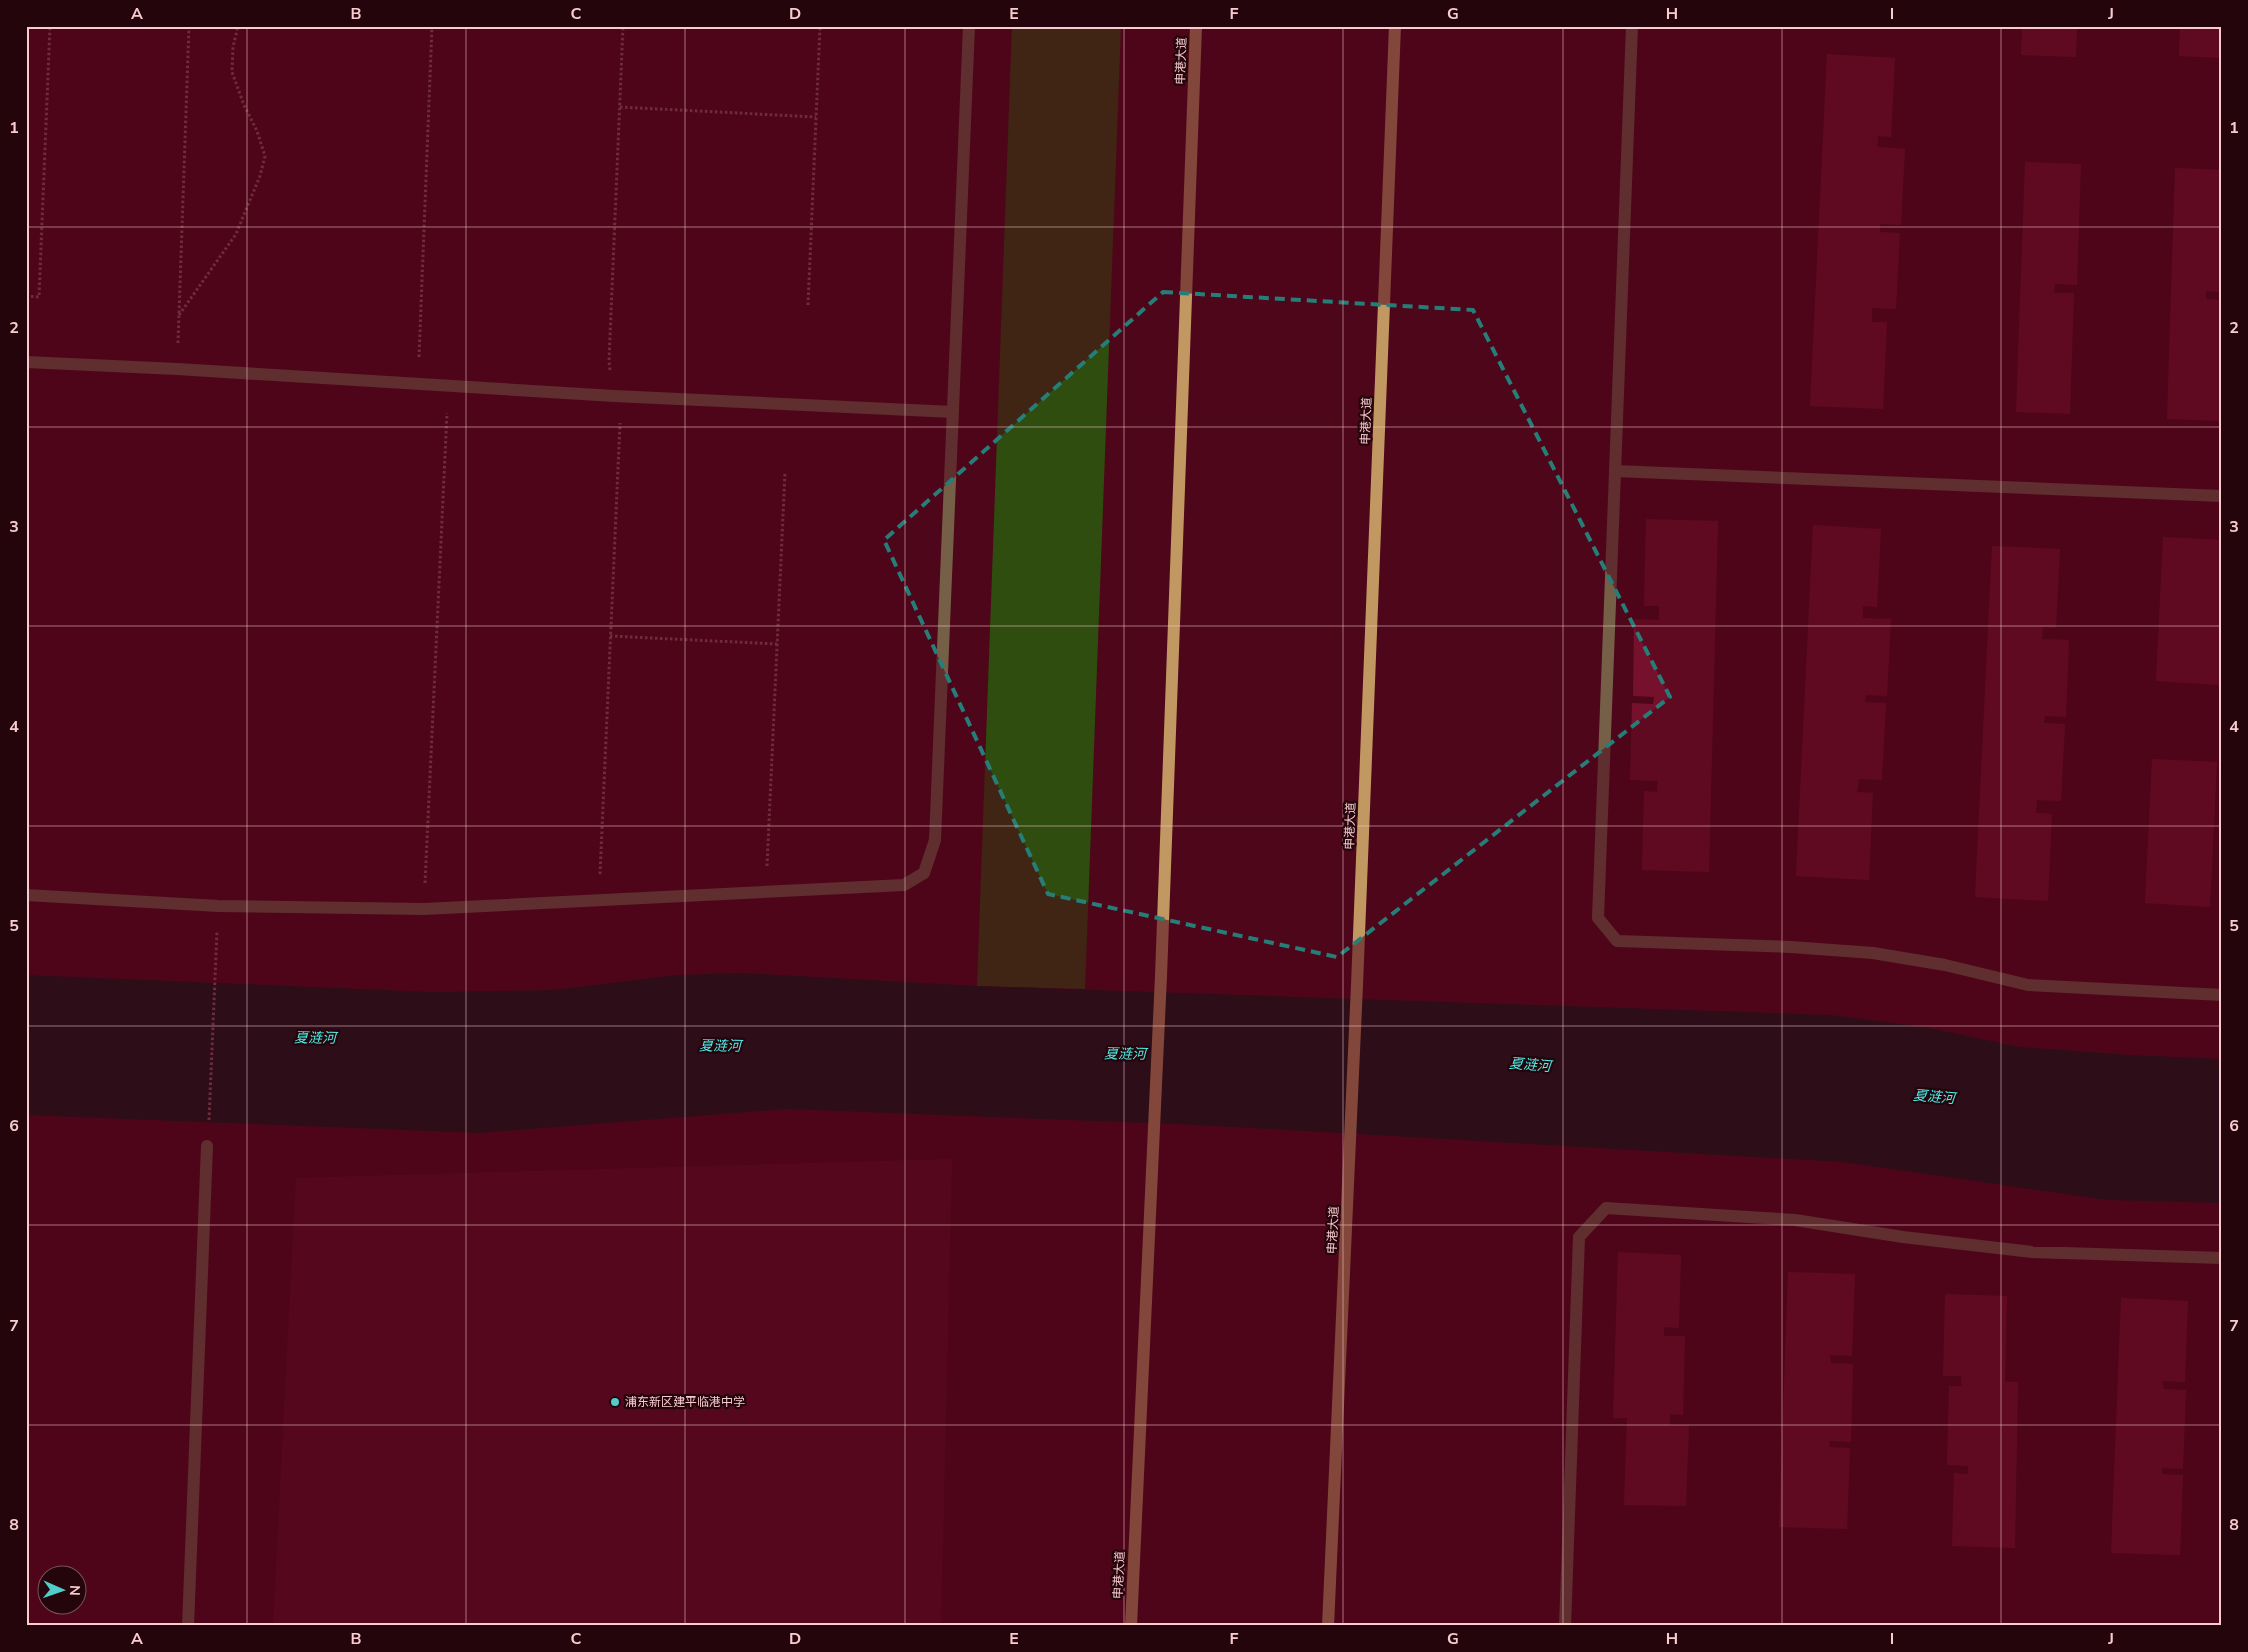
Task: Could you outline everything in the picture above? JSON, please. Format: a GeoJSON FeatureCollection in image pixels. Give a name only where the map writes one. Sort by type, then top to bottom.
{"type":"FeatureCollection","features":[{"type":"Feature","properties":{"kind":"main road","name":"申港大道"},"geometry":{"type":"LineString","coordinates":[[1131,1626],[1161,976],[1196,26]]}},
{"type":"Feature","properties":{"kind":"main road","name":"申港大道"},"geometry":{"type":"LineString","coordinates":[[1328,1626],[1357,985],[1395,26]]}},
{"type":"Feature","properties":{"kind":"street"},"geometry":{"type":"LineString","coordinates":[[26,895],[218,906],[424,909],[904,886],[924,873],[935,840],[969,26]]}},
{"type":"Feature","properties":{"kind":"street"},"geometry":{"type":"LineString","coordinates":[[1632,26],[1598,918],[1617,941],[1873,952],[1945,965],[2028,985],[2222,994]]}},
{"type":"Feature","properties":{"kind":"street"},"geometry":{"type":"LineString","coordinates":[[26,362],[177,369],[614,396],[953,412]]}},
{"type":"Feature","properties":{"kind":"street"},"geometry":{"type":"LineString","coordinates":[[1615,471],[2222,496]]}},
{"type":"Feature","properties":{"kind":"street"},"geometry":{"type":"LineString","coordinates":[[188,1626],[207,1146]]}},
{"type":"Feature","properties":{"kind":"street"},"geometry":{"type":"LineString","coordinates":[[1565,1626],[1579,1238],[1606,1208],[1795,1220],[1903,1237],[2032,1252],[2222,1258]]}},
{"type":"Feature","properties":{"kind":"path"},"geometry":{"type":"LineString","coordinates":[[26,296],[39,297],[50,26]]}},
{"type":"Feature","properties":{"kind":"path"},"geometry":{"type":"LineString","coordinates":[[177,369],[189,26]]}},
{"type":"Feature","properties":{"kind":"path"},"geometry":{"type":"LineString","coordinates":[[178,317],[236,234],[260,176],[265,156],[257,131],[244,105],[232,72],[233,47],[238,26]]}},
{"type":"Feature","properties":{"kind":"path"},"geometry":{"type":"LineString","coordinates":[[418,385],[432,26]]}},
{"type":"Feature","properties":{"kind":"path"},"geometry":{"type":"LineString","coordinates":[[599,902],[620,421],[609,361],[623,26]]}},
{"type":"Feature","properties":{"kind":"path"},"geometry":{"type":"LineString","coordinates":[[808,305],[820,26]]}},
{"type":"Feature","properties":{"kind":"path"},"geometry":{"type":"LineString","coordinates":[[619,107],[816,117]]}},
{"type":"Feature","properties":{"kind":"path"},"geometry":{"type":"LineString","coordinates":[[424,909],[449,387]]}},
{"type":"Feature","properties":{"kind":"path"},"geometry":{"type":"LineString","coordinates":[[766,893],[785,472]]}},
{"type":"Feature","properties":{"kind":"path"},"geometry":{"type":"LineString","coordinates":[[610,636],[777,644]]}},
{"type":"Feature","properties":{"kind":"path"},"geometry":{"type":"LineString","coordinates":[[207,1146],[216,957]]}},
{"type":"Feature","properties":{"kind":"highlighted area"},"geometry":{"type":"Polygon","coordinates":[[[1163,292],[1473,310],[1670,697],[1337,957],[1048,894],[884,540],[1163,292]]]}},
{"type":"Feature","properties":{"kind":"shaded area","name":"浦东新区建平临港中学"},"geometry":{"type":"Polygon","coordinates":[[[952,1159],[941,1626],[273,1626],[296,1178],[952,1159]]]}},
{"type":"Feature","properties":{"kind":"green space"},"geometry":{"type":"Polygon","coordinates":[[[1012,26],[1121,26],[1085,989],[977,986],[1012,26]]]}},
{"type":"Feature","properties":{"kind":"water","name":"夏涟河"},"geometry":{"type":"Polygon","coordinates":[[[742,973],[977,986],[1831,1015],[1925,1027],[2020,1047],[2222,1059],[2222,1203],[2107,1200],[1842,1162],[1199,1125],[788,1109],[479,1133],[26,1115],[26,975],[433,992],[554,990],[676,975],[742,973]]]}},
{"type":"Feature","properties":{"kind":"building"},"geometry":{"type":"Polygon","coordinates":[[[2022,26],[2077,26],[2076,57],[2021,55],[2022,26]]]}},
{"type":"Feature","properties":{"kind":"building"},"geometry":{"type":"Polygon","coordinates":[[[2180,26],[2222,26],[2222,58],[2179,56],[2180,26]]]}},
{"type":"Feature","properties":{"kind":"building"},"geometry":{"type":"Polygon","coordinates":[[[1827,54],[1895,58],[1891,137],[1878,136],[1877,147],[1905,149],[1901,225],[1880,224],[1880,232],[1900,233],[1896,309],[1872,308],[1872,322],[1887,322],[1883,409],[1810,406],[1827,54]]]}},
{"type":"Feature","properties":{"kind":"building"},"geometry":{"type":"Polygon","coordinates":[[[2025,162],[2081,164],[2077,285],[2055,284],[2054,293],[2074,293],[2070,414],[2016,412],[2025,162]]]}},
{"type":"Feature","properties":{"kind":"building"},"geometry":{"type":"Polygon","coordinates":[[[2175,168],[2222,170],[2222,292],[2206,291],[2206,299],[2222,300],[2222,421],[2167,419],[2175,168]]]}},
{"type":"Feature","properties":{"kind":"building"},"geometry":{"type":"Polygon","coordinates":[[[1646,519],[1718,521],[1709,872],[1642,870],[1644,791],[1657,792],[1658,781],[1630,780],[1632,703],[1653,704],[1654,697],[1633,696],[1634,619],[1659,620],[1659,606],[1644,606],[1646,519]]]}},
{"type":"Feature","properties":{"kind":"building"},"geometry":{"type":"Polygon","coordinates":[[[1813,525],[1881,529],[1877,607],[1863,606],[1863,618],[1891,619],[1887,696],[1866,695],[1865,702],[1886,703],[1882,780],[1859,779],[1857,792],[1873,793],[1869,880],[1796,876],[1813,525]]]}},
{"type":"Feature","properties":{"kind":"building"},"geometry":{"type":"Polygon","coordinates":[[[2163,537],[2222,540],[2220,685],[2156,681],[2163,537]]]}},
{"type":"Feature","properties":{"kind":"building"},"geometry":{"type":"Polygon","coordinates":[[[1992,546],[2060,549],[2056,628],[2043,627],[2042,639],[2069,640],[2066,717],[2045,716],[2044,723],[2065,724],[2061,801],[2037,800],[2036,813],[2052,814],[2048,901],[1975,897],[1992,546]]]}},
{"type":"Feature","properties":{"kind":"building"},"geometry":{"type":"Polygon","coordinates":[[[2152,759],[2217,762],[2210,907],[2145,903],[2152,759]]]}},
{"type":"Feature","properties":{"kind":"building"},"geometry":{"type":"Polygon","coordinates":[[[1618,1252],[1681,1255],[1679,1328],[1664,1327],[1664,1336],[1685,1336],[1683,1415],[1670,1414],[1670,1425],[1689,1425],[1686,1506],[1624,1505],[1627,1418],[1613,1418],[1618,1252]]]}},
{"type":"Feature","properties":{"kind":"building"},"geometry":{"type":"Polygon","coordinates":[[[1788,1272],[1855,1274],[1852,1356],[1830,1355],[1831,1363],[1853,1364],[1851,1442],[1830,1441],[1829,1447],[1850,1448],[1847,1529],[1779,1527],[1788,1272]]]}},
{"type":"Feature","properties":{"kind":"building"},"geometry":{"type":"Polygon","coordinates":[[[1945,1294],[2007,1296],[2005,1382],[2018,1382],[2015,1548],[1952,1546],[1954,1473],[1968,1474],[1968,1466],[1947,1465],[1949,1386],[1962,1386],[1961,1376],[1943,1376],[1945,1294]]]}},
{"type":"Feature","properties":{"kind":"building"},"geometry":{"type":"Polygon","coordinates":[[[2121,1298],[2188,1301],[2185,1382],[2162,1381],[2164,1389],[2186,1390],[2183,1469],[2162,1468],[2162,1474],[2183,1475],[2180,1555],[2111,1553],[2121,1298]]]}},
{"type":"Feature","properties":{"kind":"place","name":"浦东新区建平临港中学"},"geometry":{"type":"Point","coordinates":[615,1402]}}]}
